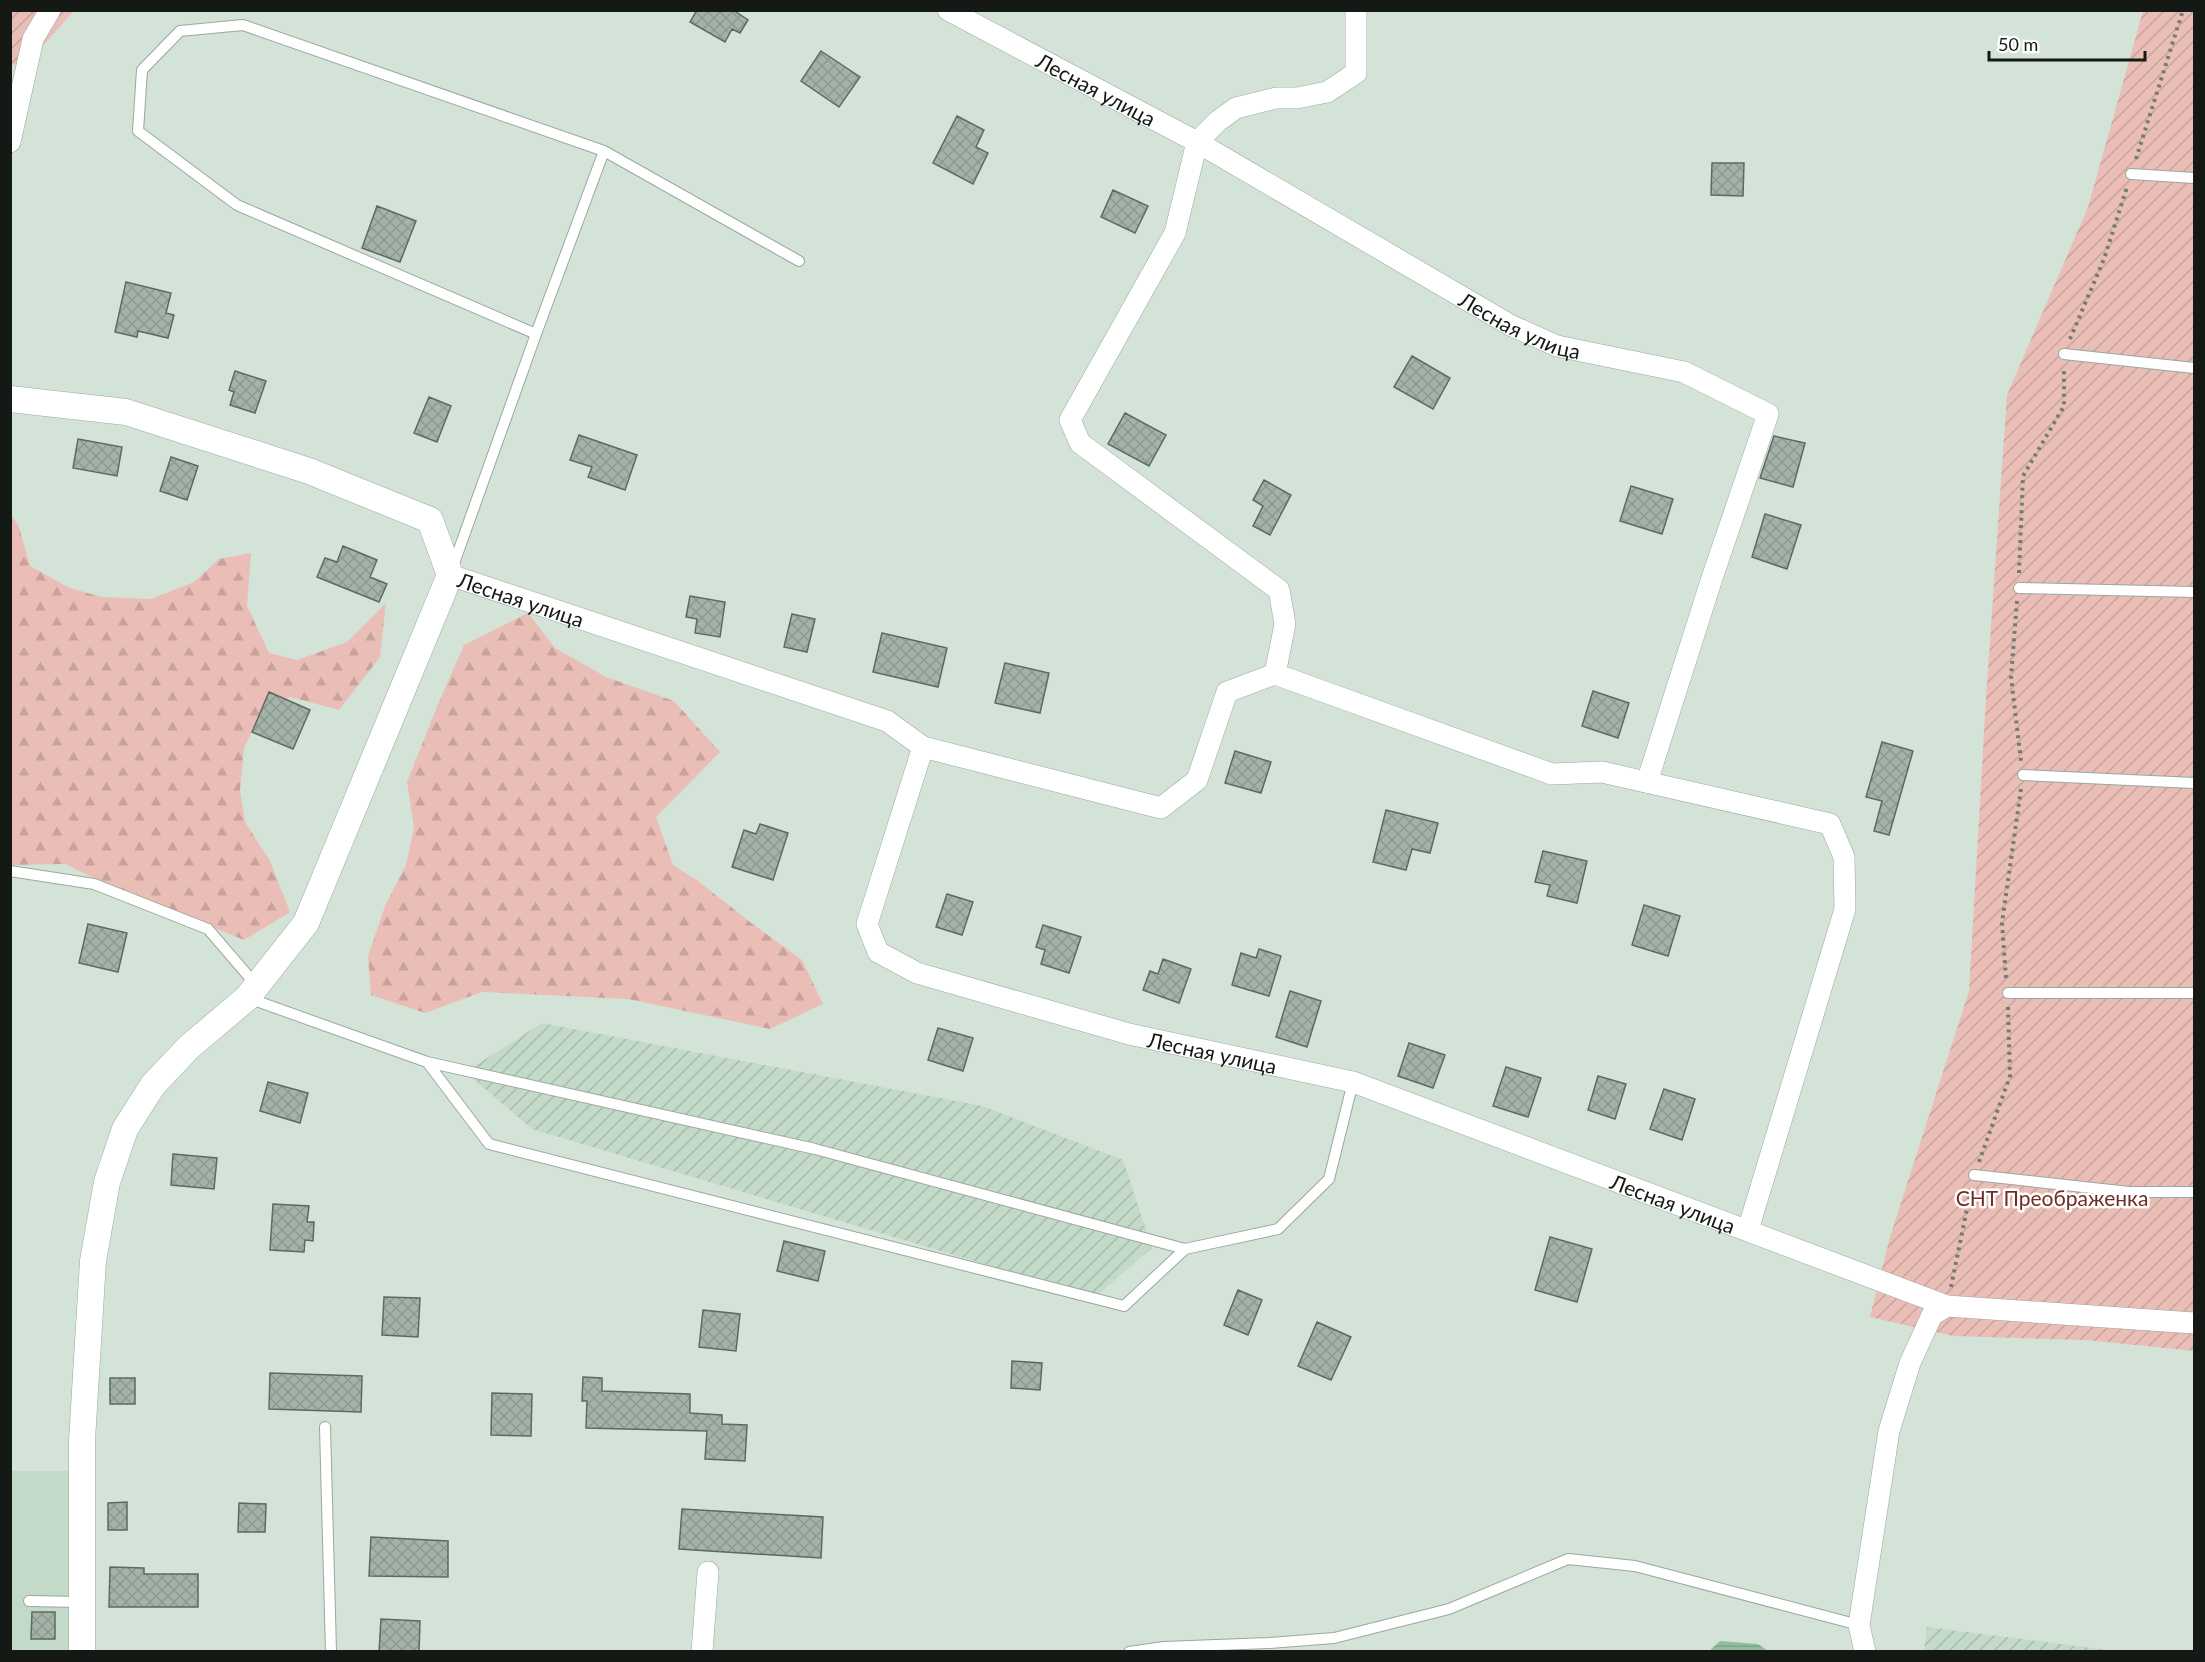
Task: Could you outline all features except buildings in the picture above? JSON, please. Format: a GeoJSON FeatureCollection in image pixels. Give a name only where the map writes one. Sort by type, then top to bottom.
{"type":"FeatureCollection","features":[{"type":"Feature","properties":{"kind":"street"},"geometry":{"type":"LineString","coordinates":[[10,142],[33,39],[50,10]]}},
{"type":"Feature","properties":{"kind":"street","name":"Лесная улица"},"geometry":{"type":"LineString","coordinates":[[948,10],[1197,142],[1510,325],[1557,346],[1684,372],[1768,414],[1712,578],[1647,782]]}},
{"type":"Feature","properties":{"kind":"street"},"geometry":{"type":"LineString","coordinates":[[1275,674],[1285,624],[1279,590],[1080,442],[1070,420],[1175,233],[1197,142],[1218,121],[1236,108],[1276,98],[1297,98],[1327,92],[1356,73],[1356,10]]}},
{"type":"Feature","properties":{"kind":"street","name":"Лесная улица"},"geometry":{"type":"LineString","coordinates":[[10,399],[126,412],[320,475],[430,520],[450,574],[887,721],[922,747],[1032,777],[1161,808],[1197,780],[1227,692],[1275,674],[1552,774],[1602,772],[1830,824],[1844,857],[1845,909],[1748,1230]]}},
{"type":"Feature","properties":{"kind":"street"},"geometry":{"type":"LineString","coordinates":[[82,1652],[82,1440],[93,1261],[107,1182],[125,1129],[153,1085],[189,1047],[252,991],[306,923],[450,574]]}},
{"type":"Feature","properties":{"kind":"street","name":"Лесная улица"},"geometry":{"type":"LineString","coordinates":[[922,747],[867,924],[878,952],[917,972],[1129,1034],[1353,1082],[1947,1306],[2194,1323]]}},
{"type":"Feature","properties":{"kind":"street"},"geometry":{"type":"LineString","coordinates":[[1865,1652],[1858,1625],[1888,1431],[1910,1363],[1932,1315],[1947,1306]]}},
{"type":"Feature","properties":{"kind":"street"},"geometry":{"type":"LineString","coordinates":[[702,1652],[708,1572]]}},
{"type":"Feature","properties":{"kind":"lane"},"geometry":{"type":"LineString","coordinates":[[536,334],[237,205],[138,132],[142,70],[180,31],[243,25],[604,151],[799,261]]}},
{"type":"Feature","properties":{"kind":"lane"},"geometry":{"type":"LineString","coordinates":[[450,574],[604,151]]}},
{"type":"Feature","properties":{"kind":"lane"},"geometry":{"type":"LineString","coordinates":[[2132,174],[2194,178]]}},
{"type":"Feature","properties":{"kind":"lane"},"geometry":{"type":"LineString","coordinates":[[2064,354],[2194,368]]}},
{"type":"Feature","properties":{"kind":"lane"},"geometry":{"type":"LineString","coordinates":[[2019,588],[2194,592]]}},
{"type":"Feature","properties":{"kind":"lane"},"geometry":{"type":"LineString","coordinates":[[2023,775],[2194,783]]}},
{"type":"Feature","properties":{"kind":"lane"},"geometry":{"type":"LineString","coordinates":[[10,871],[94,884],[208,929],[252,991],[428,1062],[815,1149],[1185,1249],[1278,1229],[1329,1179],[1353,1082]]}},
{"type":"Feature","properties":{"kind":"lane"},"geometry":{"type":"LineString","coordinates":[[2008,993],[2194,993]]}},
{"type":"Feature","properties":{"kind":"lane"},"geometry":{"type":"LineString","coordinates":[[428,1062],[489,1144],[1124,1306],[1185,1249]]}},
{"type":"Feature","properties":{"kind":"lane"},"geometry":{"type":"LineString","coordinates":[[1974,1176],[2128,1192],[2194,1192]]}},
{"type":"Feature","properties":{"kind":"lane"},"geometry":{"type":"LineString","coordinates":[[325,1427],[331,1652]]}},
{"type":"Feature","properties":{"kind":"lane"},"geometry":{"type":"LineString","coordinates":[[1129,1652],[1164,1647],[1334,1638],[1449,1609],[1568,1559],[1635,1566],[1858,1625]]}},
{"type":"Feature","properties":{"kind":"lane"},"geometry":{"type":"LineString","coordinates":[[29,1601],[81,1602]]}},
{"type":"Feature","properties":{"kind":"path"},"geometry":{"type":"LineString","coordinates":[[1947,1306],[1974,1176],[2010,1076],[2008,993],[2002,923],[2023,775],[2011,677],[2019,588],[2024,476],[2064,406],[2064,354],[2104,259],[2183,10]]}},
{"type":"Feature","properties":{"kind":"shaded area"},"geometry":{"type":"Polygon","coordinates":[[[542,1023],[982,1106],[1123,1160],[1152,1248],[1095,1297],[532,1129],[465,1072],[542,1023]]]}},
{"type":"Feature","properties":{"kind":"shaded area"},"geometry":{"type":"Polygon","coordinates":[[[11,1471],[69,1471],[69,1651],[11,1652],[11,1471]]]}},
{"type":"Feature","properties":{"kind":"shaded area"},"geometry":{"type":"Polygon","coordinates":[[[1927,1627],[2117,1651],[1924,1651],[1927,1627]]]}},
{"type":"Feature","properties":{"kind":"shaded area"},"geometry":{"type":"Polygon","coordinates":[[[1720,1641],[1758,1644],[1768,1651],[1709,1651],[1720,1641]]]}},
{"type":"Feature","properties":{"kind":"green space"},"geometry":{"type":"Polygon","coordinates":[[[11,11],[74,11],[23,68],[11,63],[11,11]]]}},
{"type":"Feature","properties":{"kind":"green space","name":"СНТ Преображенка"},"geometry":{"type":"Polygon","coordinates":[[[2143,11],[2194,11],[2194,1351],[2086,1340],[1953,1336],[1870,1317],[1890,1237],[1969,991],[2007,395],[2088,207],[2143,11]]]}},
{"type":"Feature","properties":{"kind":"green space"},"geometry":{"type":"Polygon","coordinates":[[[10,513],[19,527],[30,566],[70,588],[102,597],[151,599],[194,582],[219,559],[251,553],[247,606],[269,653],[297,660],[347,642],[386,603],[380,657],[339,710],[290,697],[259,717],[244,748],[240,790],[245,822],[270,861],[290,912],[244,940],[110,886],[65,864],[11,865],[10,513]]]}},
{"type":"Feature","properties":{"kind":"green space"},"geometry":{"type":"Polygon","coordinates":[[[528,613],[555,648],[606,677],[674,701],[720,752],[656,817],[673,865],[698,881],[802,960],[823,1004],[770,1029],[628,999],[482,992],[425,1013],[371,995],[368,956],[385,906],[406,865],[414,828],[407,782],[439,702],[464,645],[528,613]]]}}]}
